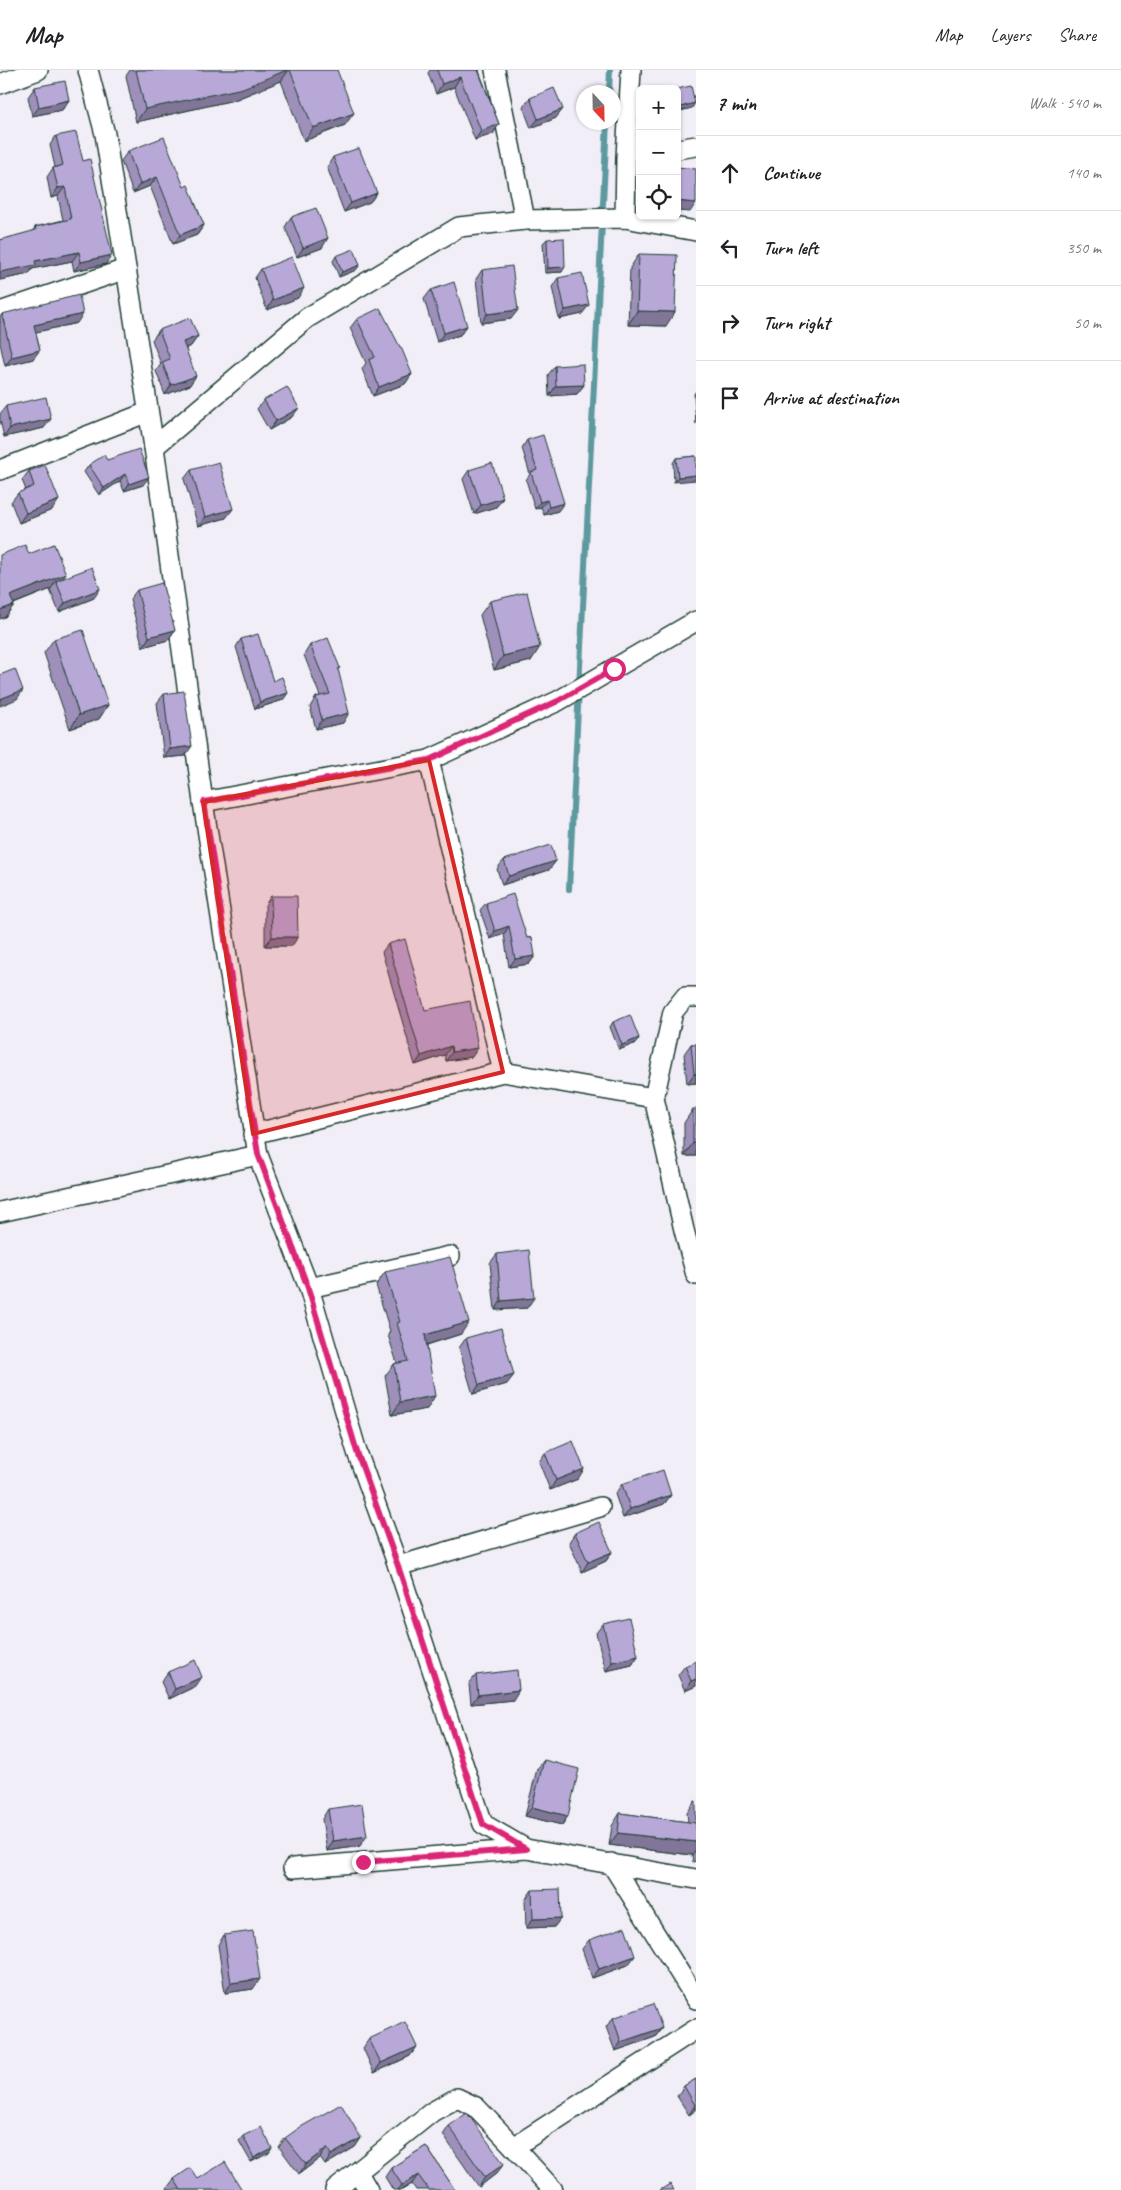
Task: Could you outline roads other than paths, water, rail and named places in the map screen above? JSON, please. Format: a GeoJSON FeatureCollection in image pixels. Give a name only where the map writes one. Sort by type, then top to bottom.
{"type":"FeatureCollection","features":[{"type":"Feature","properties":{"kind":"street"},"geometry":{"type":"LineString","coordinates":[[0,84],[38,70]]}},
{"type":"Feature","properties":{"kind":"street"},"geometry":{"type":"LineString","coordinates":[[88,70],[105,134],[154,447],[253,1134],[258,1154],[308,1288],[357,1452],[398,1566],[483,1824],[526,1849]]}},
{"type":"Feature","properties":{"kind":"street"},"geometry":{"type":"LineString","coordinates":[[495,70],[525,220]]}},
{"type":"Feature","properties":{"kind":"street"},"geometry":{"type":"LineString","coordinates":[[617,219],[633,156],[631,70]]}},
{"type":"Feature","properties":{"kind":"street"},"geometry":{"type":"LineString","coordinates":[[681,148],[696,146]]}},
{"type":"Feature","properties":{"kind":"street"},"geometry":{"type":"LineString","coordinates":[[154,447],[307,318],[459,227],[525,220],[617,219],[696,231]]}},
{"type":"Feature","properties":{"kind":"street"},"geometry":{"type":"LineString","coordinates":[[0,312],[126,269]]}},
{"type":"Feature","properties":{"kind":"street"},"geometry":{"type":"LineString","coordinates":[[0,470],[148,412]]}},
{"type":"Feature","properties":{"kind":"street"},"geometry":{"type":"LineString","coordinates":[[204,802],[429,760],[558,701],[696,621]]}},
{"type":"Feature","properties":{"kind":"street"},"geometry":{"type":"LineString","coordinates":[[429,760],[502,1072]]}},
{"type":"Feature","properties":{"kind":"street"},"geometry":{"type":"LineString","coordinates":[[696,997],[685,997],[673,1012],[654,1098],[696,1275]]}},
{"type":"Feature","properties":{"kind":"street"},"geometry":{"type":"LineString","coordinates":[[253,1134],[502,1072],[654,1098]]}},
{"type":"Feature","properties":{"kind":"street"},"geometry":{"type":"LineString","coordinates":[[0,1212],[258,1154]]}},
{"type":"Feature","properties":{"kind":"street"},"geometry":{"type":"LineString","coordinates":[[308,1288],[450,1256]]}},
{"type":"Feature","properties":{"kind":"street"},"geometry":{"type":"LineString","coordinates":[[398,1566],[600,1507]]}},
{"type":"Feature","properties":{"kind":"street"},"geometry":{"type":"LineString","coordinates":[[293,1868],[526,1849],[696,1879]]}},
{"type":"Feature","properties":{"kind":"street"},"geometry":{"type":"LineString","coordinates":[[611,1863],[696,2000]]}},
{"type":"Feature","properties":{"kind":"street"},"geometry":{"type":"LineString","coordinates":[[514,2147],[696,2028]]}},
{"type":"Feature","properties":{"kind":"street"},"geometry":{"type":"LineString","coordinates":[[335,2190],[432,2112],[457,2098],[476,2107],[553,2190]]}},
{"type":"Feature","properties":{"kind":"street"},"geometry":{"type":"LineString","coordinates":[[358,2173],[368,2190]]}},
{"type":"Feature","properties":{"kind":"waterway"},"geometry":{"type":"LineString","coordinates":[[609,85],[610,70]]}},
{"type":"Feature","properties":{"kind":"waterway"},"geometry":{"type":"LineString","coordinates":[[569,889],[607,130]]}}]}
